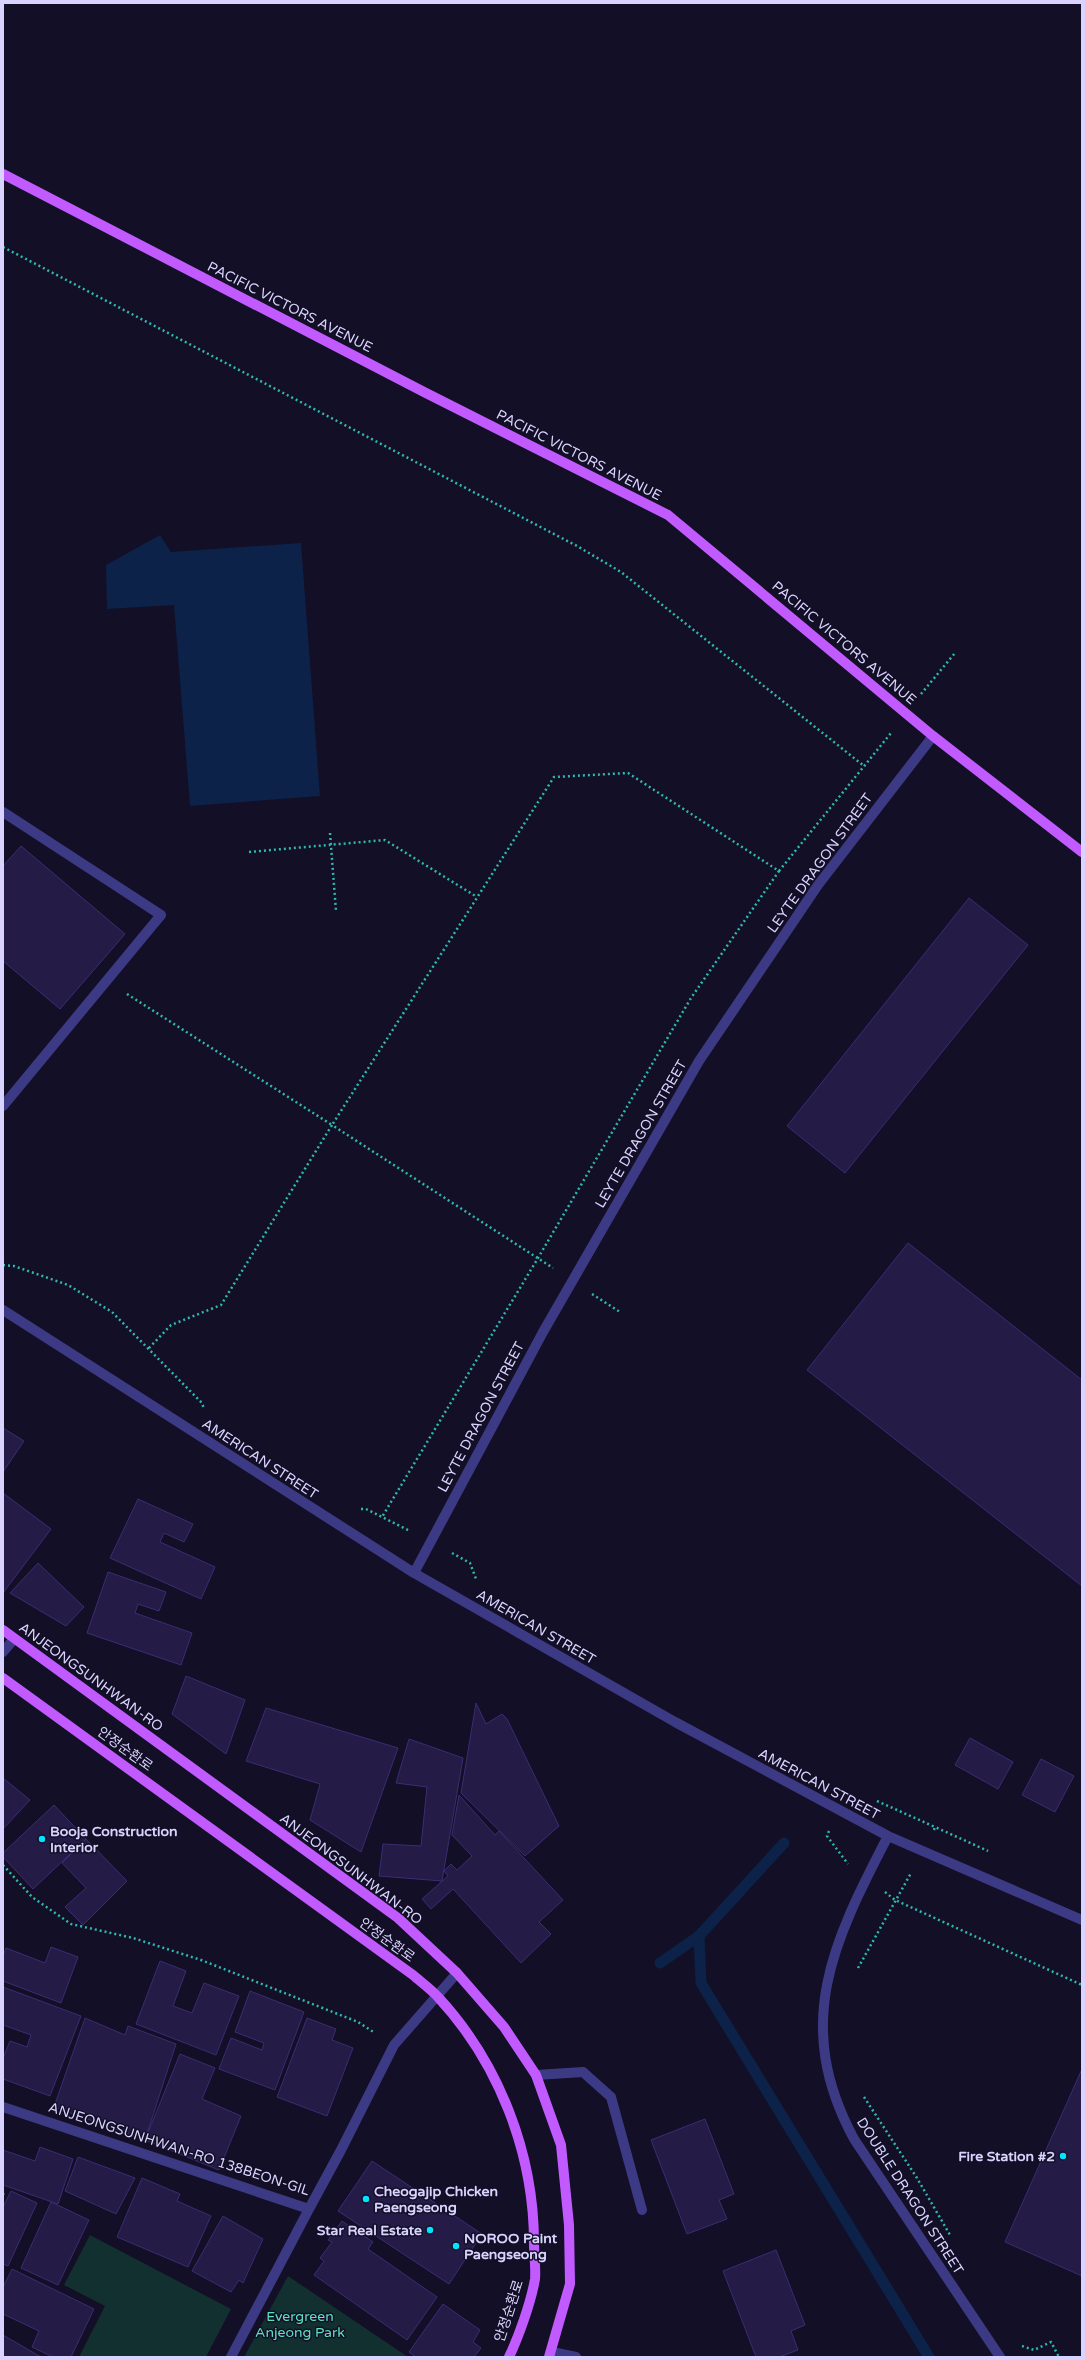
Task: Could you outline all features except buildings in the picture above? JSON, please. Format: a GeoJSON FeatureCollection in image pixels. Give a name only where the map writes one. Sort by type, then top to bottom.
{"type":"FeatureCollection","features":[{"type":"Feature","properties":{"kind":"main road","name":"PACIFIC VICTORS AVENUE"},"geometry":{"type":"LineString","coordinates":[[3,174],[424,392],[668,515],[933,736],[1082,852]]}},
{"type":"Feature","properties":{"kind":"main road","name":"ANJEONGSUNHWAN-RO"},"geometry":{"type":"LineString","coordinates":[[3,1630],[398,1918],[456,1973],[504,2027],[536,2075],[561,2145],[569,2224],[570,2284],[550,2354]]}},
{"type":"Feature","properties":{"kind":"main road","name":"안정순환로"},"geometry":{"type":"LineString","coordinates":[[3,1678],[413,1975],[438,1996],[479,2048],[516,2126],[530,2180],[534,2230],[534,2279],[517,2340],[509,2357]]}},
{"type":"Feature","properties":{"kind":"street","name":"LEYTE DRAGON STREET"},"geometry":{"type":"LineString","coordinates":[[414,1574],[542,1332],[699,1061],[818,885],[933,736]]}},
{"type":"Feature","properties":{"kind":"street"},"geometry":{"type":"LineString","coordinates":[[3,812],[161,915],[3,1106]]}},
{"type":"Feature","properties":{"kind":"street","name":"AMERICAN STREET"},"geometry":{"type":"LineString","coordinates":[[3,1310],[414,1574],[675,1722],[888,1836],[1082,1920]]}},
{"type":"Feature","properties":{"kind":"street"},"geometry":{"type":"LineString","coordinates":[[3,1652],[14,1639]]}},
{"type":"Feature","properties":{"kind":"street","name":"DOUBLE DRAGON STREET"},"geometry":{"type":"LineString","coordinates":[[888,1836],[867,1877],[841,1935],[827,1982],[823,2011],[822,2043],[828,2076],[841,2114],[865,2157],[1000,2357]]}},
{"type":"Feature","properties":{"kind":"street","name":"ANJEONGSUNHWAN-RO 138BEON-GIL"},"geometry":{"type":"LineString","coordinates":[[3,2107],[309,2209],[342,2150],[394,2045],[438,1996],[456,1973]]}},
{"type":"Feature","properties":{"kind":"street"},"geometry":{"type":"LineString","coordinates":[[536,2075],[583,2072],[610,2097],[642,2210]]}},
{"type":"Feature","properties":{"kind":"street"},"geometry":{"type":"LineString","coordinates":[[231,2357],[309,2209]]}},
{"type":"Feature","properties":{"kind":"street"},"geometry":{"type":"LineString","coordinates":[[550,2354],[576,2357]]}},
{"type":"Feature","properties":{"kind":"path"},"geometry":{"type":"LineString","coordinates":[[3,247],[577,546],[621,572],[864,766]]}},
{"type":"Feature","properties":{"kind":"path"},"geometry":{"type":"LineString","coordinates":[[382,1517],[538,1258],[691,998],[779,871],[955,653]]}},
{"type":"Feature","properties":{"kind":"path"},"geometry":{"type":"LineString","coordinates":[[149,1348],[171,1325],[221,1305],[332,1125],[554,777],[628,774],[779,871]]}},
{"type":"Feature","properties":{"kind":"path"},"geometry":{"type":"LineString","coordinates":[[330,833],[336,911]]}},
{"type":"Feature","properties":{"kind":"path"},"geometry":{"type":"LineString","coordinates":[[249,852],[385,840],[477,897]]}},
{"type":"Feature","properties":{"kind":"path"},"geometry":{"type":"LineString","coordinates":[[107,980],[620,1312]]}},
{"type":"Feature","properties":{"kind":"path"},"geometry":{"type":"LineString","coordinates":[[855,1974],[923,1851],[935,1826],[991,1852]]}},
{"type":"Feature","properties":{"kind":"path"},"geometry":{"type":"LineString","coordinates":[[3,1865],[32,1897],[71,1924],[133,1938],[201,1960],[358,2022],[394,2045]]}},
{"type":"Feature","properties":{"kind":"path"},"geometry":{"type":"LineString","coordinates":[[867,1877],[895,1900],[1082,1985]]}},
{"type":"Feature","properties":{"kind":"path"},"geometry":{"type":"LineString","coordinates":[[862,2093],[917,2178],[952,2240]]}},
{"type":"Feature","properties":{"kind":"path"},"geometry":{"type":"LineString","coordinates":[[1016,2344],[1034,2350],[1051,2342],[1059,2357]]}},
{"type":"Feature","properties":{"kind":"green space"},"geometry":{"type":"Polygon","coordinates":[[[90,2235],[231,2309],[206,2357],[79,2357],[105,2306],[64,2285],[90,2235]]]}},
{"type":"Feature","properties":{"kind":"green space","name":"Evergreen Anjeong Park"},"geometry":{"type":"Polygon","coordinates":[[[288,2276],[408,2357],[244,2357],[288,2276]]]}},
{"type":"Feature","properties":{"kind":"water"},"geometry":{"type":"Polygon","coordinates":[[[160,535],[171,552],[301,543],[320,796],[190,806],[174,605],[107,609],[106,565],[160,535]]]}},
{"type":"Feature","properties":{"kind":"waterway"},"geometry":{"type":"LineString","coordinates":[[660,1963],[699,1936],[784,1843]]}},
{"type":"Feature","properties":{"kind":"waterway"},"geometry":{"type":"LineString","coordinates":[[699,1936],[701,1983],[929,2357]]}},
{"type":"Feature","properties":{"kind":"place","name":"Booja Construction Interior"},"geometry":{"type":"Point","coordinates":[42,1839]}},
{"type":"Feature","properties":{"kind":"place","name":"Fire Station #2"},"geometry":{"type":"Point","coordinates":[1063,2156]}},
{"type":"Feature","properties":{"kind":"place","name":"Cheogajip Chicken Paengseong"},"geometry":{"type":"Point","coordinates":[366,2199]}},
{"type":"Feature","properties":{"kind":"place","name":"Star Real Estate"},"geometry":{"type":"Point","coordinates":[430,2230]}},
{"type":"Feature","properties":{"kind":"place","name":"NOROO Paint Paengseong"},"geometry":{"type":"Point","coordinates":[456,2246]}}]}
